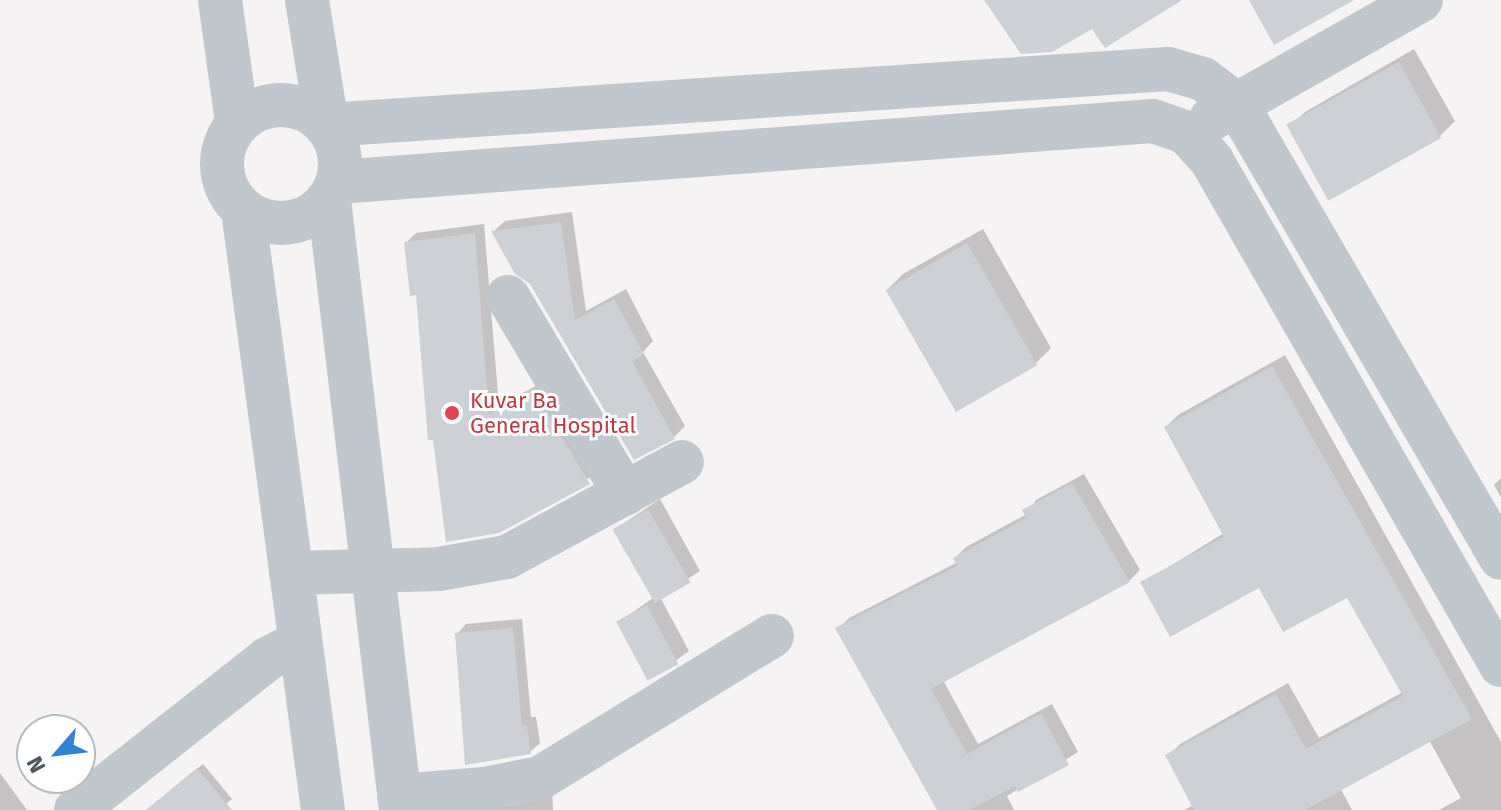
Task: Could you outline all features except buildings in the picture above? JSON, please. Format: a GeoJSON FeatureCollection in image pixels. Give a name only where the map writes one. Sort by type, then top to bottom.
{"type":"FeatureCollection","features":[{"type":"Feature","properties":{"kind":"street"},"geometry":{"type":"LineString","coordinates":[[220,0],[237,122]]}},
{"type":"Feature","properties":{"kind":"street"},"geometry":{"type":"LineString","coordinates":[[307,0],[327,125],[337,143],[333,191],[400,803],[540,778],[772,636]]}},
{"type":"Feature","properties":{"kind":"street"},"geometry":{"type":"LineString","coordinates":[[1187,133],[1421,0]]}},
{"type":"Feature","properties":{"kind":"street"},"geometry":{"type":"LineString","coordinates":[[1501,558],[1237,105],[1203,79],[1168,69],[327,125],[311,112],[283,104],[253,110],[237,122],[221,158],[230,195],[243,210],[278,224],[306,217],[333,191],[1153,121],[1187,133],[1212,161],[1501,665]]}},
{"type":"Feature","properties":{"kind":"street"},"geometry":{"type":"LineString","coordinates":[[243,210],[323,810]]}},
{"type":"Feature","properties":{"kind":"street"},"geometry":{"type":"LineString","coordinates":[[508,297],[625,494]]}},
{"type":"Feature","properties":{"kind":"street"},"geometry":{"type":"LineString","coordinates":[[291,573],[439,569],[507,557],[682,462]]}},
{"type":"Feature","properties":{"kind":"street"},"geometry":{"type":"LineString","coordinates":[[1459,590],[1501,567]]}},
{"type":"Feature","properties":{"kind":"street"},"geometry":{"type":"LineString","coordinates":[[76,810],[267,659],[300,642]]}},
{"type":"Feature","properties":{"kind":"place","name":"Kuvar Ba General Hospital"},"geometry":{"type":"Point","coordinates":[452,413]}}]}
